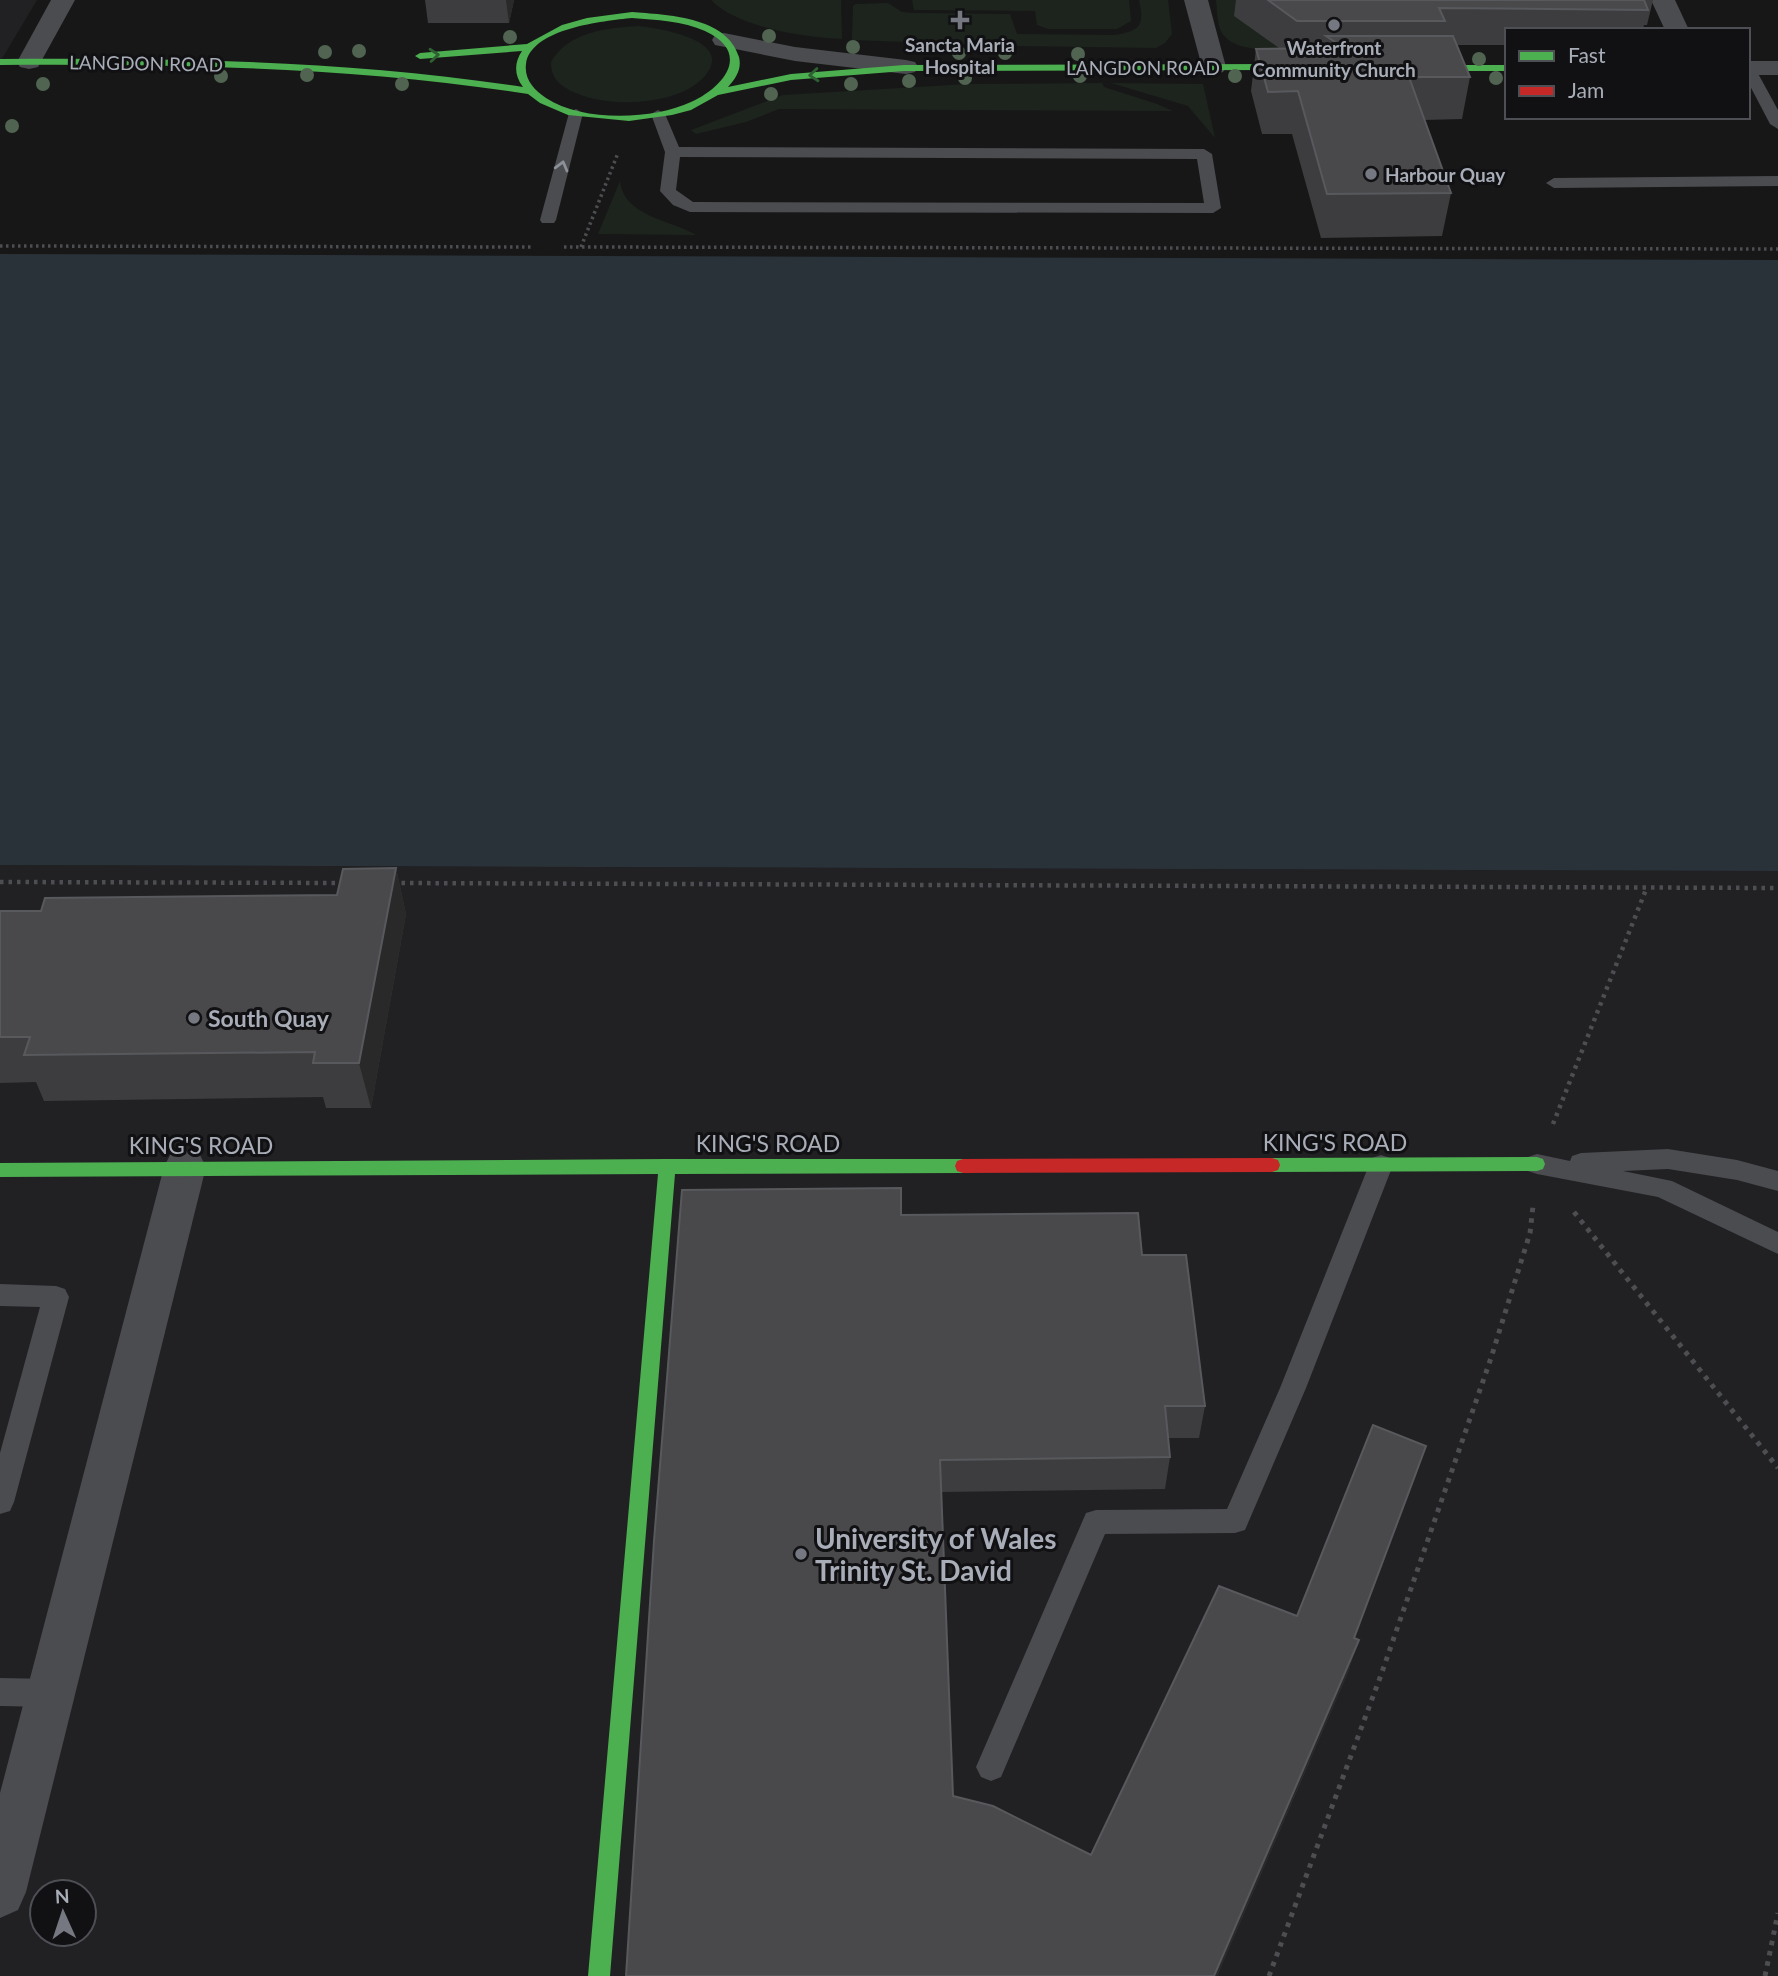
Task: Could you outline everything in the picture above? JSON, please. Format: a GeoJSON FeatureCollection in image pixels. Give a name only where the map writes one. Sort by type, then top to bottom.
{"type":"FeatureCollection","features":[{"type":"Feature","properties":{"kind":"street"},"geometry":{"type":"LineString","coordinates":[[29,62],[63,0]]}},
{"type":"Feature","properties":{"kind":"street"},"geometry":{"type":"LineString","coordinates":[[577,23],[596,0]]}},
{"type":"Feature","properties":{"kind":"street"},"geometry":{"type":"LineString","coordinates":[[673,0],[686,21]]}},
{"type":"Feature","properties":{"kind":"street"},"geometry":{"type":"LineString","coordinates":[[1196,0],[1214,68]]}},
{"type":"Feature","properties":{"kind":"street"},"geometry":{"type":"LineString","coordinates":[[1662,0],[1676,28]]}},
{"type":"Feature","properties":{"kind":"street"},"geometry":{"type":"LineString","coordinates":[[529,91],[521,80],[519,69],[531,47],[550,34],[577,23],[632,15],[686,21],[724,40],[733,52],[736,66],[730,79],[717,92]]}},
{"type":"Feature","properties":{"kind":"street","name":"LANGDON ROAD"},"geometry":{"type":"LineString","coordinates":[[724,40],[795,54],[906,67]]}},
{"type":"Feature","properties":{"kind":"street","name":"LANGDON ROAD"},"geometry":{"type":"LineString","coordinates":[[293,64],[531,47]]}},
{"type":"Feature","properties":{"kind":"street","name":"LANGDON ROAD"},"geometry":{"type":"LineString","coordinates":[[0,62],[293,64],[391,69],[462,77],[529,91],[548,104],[576,113],[603,117],[632,117],[683,108],[717,92],[748,83],[906,67],[1326,68]]}},
{"type":"Feature","properties":{"kind":"street"},"geometry":{"type":"LineString","coordinates":[[1395,68],[1505,68]]}},
{"type":"Feature","properties":{"kind":"street"},"geometry":{"type":"LineString","coordinates":[[1750,68],[1778,68]]}},
{"type":"Feature","properties":{"kind":"street","name":"KING'S ROAD"},"geometry":{"type":"LineString","coordinates":[[0,1170],[185,1167],[1537,1164]]}},
{"type":"Feature","properties":{"kind":"street"},"geometry":{"type":"LineString","coordinates":[[599,1976],[667,1166]]}},
{"type":"Feature","properties":{"kind":"street"},"geometry":{"type":"LineString","coordinates":[[0,1892],[185,1167]]}},
{"type":"Feature","properties":{"kind":"lane"},"geometry":{"type":"LineString","coordinates":[[1750,72],[1778,124]]}},
{"type":"Feature","properties":{"kind":"lane"},"geometry":{"type":"LineString","coordinates":[[548,220],[576,113]]}},
{"type":"Feature","properties":{"kind":"lane"},"geometry":{"type":"LineString","coordinates":[[657,114],[673,152],[668,191],[679,202],[690,207],[1213,208],[1204,154],[673,152]]}},
{"type":"Feature","properties":{"kind":"lane"},"geometry":{"type":"LineString","coordinates":[[1554,183],[1778,181]]}},
{"type":"Feature","properties":{"kind":"lane"},"geometry":{"type":"LineString","coordinates":[[1537,1164],[1668,1160],[1737,1170],[1778,1181]]}},
{"type":"Feature","properties":{"kind":"lane"},"geometry":{"type":"LineString","coordinates":[[1537,1164],[1663,1188],[1778,1244]]}},
{"type":"Feature","properties":{"kind":"lane"},"geometry":{"type":"LineString","coordinates":[[991,1767],[1096,1522],[1235,1521],[1293,1388],[1381,1165]]}},
{"type":"Feature","properties":{"kind":"lane"},"geometry":{"type":"LineString","coordinates":[[0,1295],[56,1297],[10,1426],[0,1502]]}},
{"type":"Feature","properties":{"kind":"lane"},"geometry":{"type":"LineString","coordinates":[[0,1692],[51,1693]]}},
{"type":"Feature","properties":{"kind":"path"},"geometry":{"type":"LineString","coordinates":[[581,247],[632,117]]}},
{"type":"Feature","properties":{"kind":"path"},"geometry":{"type":"LineString","coordinates":[[0,246],[539,247]]}},
{"type":"Feature","properties":{"kind":"path"},"geometry":{"type":"LineString","coordinates":[[553,247],[1778,248]]}},
{"type":"Feature","properties":{"kind":"path"},"geometry":{"type":"LineString","coordinates":[[0,882],[349,883]]}},
{"type":"Feature","properties":{"kind":"path"},"geometry":{"type":"LineString","coordinates":[[391,883],[1778,888]]}},
{"type":"Feature","properties":{"kind":"path"},"geometry":{"type":"LineString","coordinates":[[1269,1976],[1381,1675],[1491,1357],[1530,1233],[1537,1164],[1647,887]]}},
{"type":"Feature","properties":{"kind":"path"},"geometry":{"type":"LineString","coordinates":[[1537,1164],[1778,1468]]}},
{"type":"Feature","properties":{"kind":"path"},"geometry":{"type":"LineString","coordinates":[[1765,1976],[1778,1913]]}},
{"type":"Feature","properties":{"kind":"shaded area"},"geometry":{"type":"Polygon","coordinates":[[[0,0],[37,0],[0,62],[0,0]]]}},
{"type":"Feature","properties":{"kind":"shaded area"},"geometry":{"type":"Polygon","coordinates":[[[711,0],[841,0],[842,39],[791,33],[755,24],[723,10],[711,0]]]}},
{"type":"Feature","properties":{"kind":"shaded area"},"geometry":{"type":"Polygon","coordinates":[[[912,0],[1129,0],[1131,21],[1117,29],[1048,29],[1037,25],[1035,11],[914,10],[912,0]]]}},
{"type":"Feature","properties":{"kind":"shaded area"},"geometry":{"type":"Polygon","coordinates":[[[1139,0],[1168,0],[1172,34],[1165,43],[1156,48],[852,40],[853,6],[856,4],[888,3],[902,12],[913,13],[1010,14],[1017,34],[1114,35],[1130,32],[1139,26],[1139,0]]]}},
{"type":"Feature","properties":{"kind":"shaded area"},"geometry":{"type":"Polygon","coordinates":[[[1216,0],[1241,0],[1289,49],[1250,48],[1232,42],[1220,29],[1216,0]]]}},
{"type":"Feature","properties":{"kind":"shaded area"},"geometry":{"type":"Polygon","coordinates":[[[638,26],[676,33],[703,45],[710,53],[712,64],[705,76],[693,86],[661,99],[624,102],[590,98],[566,88],[555,78],[551,62],[567,44],[601,30],[638,26]]]}},
{"type":"Feature","properties":{"kind":"shaded area"},"geometry":{"type":"Polygon","coordinates":[[[1102,83],[1104,87],[1173,111],[779,109],[746,122],[696,134],[691,130],[783,95],[968,84],[1102,83]]]}},
{"type":"Feature","properties":{"kind":"shaded area"},"geometry":{"type":"Polygon","coordinates":[[[1111,83],[1203,84],[1215,138],[1188,106],[1111,83]]]}},
{"type":"Feature","properties":{"kind":"shaded area"},"geometry":{"type":"Polygon","coordinates":[[[620,181],[623,193],[639,210],[696,235],[598,234],[620,181]]]}},
{"type":"Feature","properties":{"kind":"shaded area"},"geometry":{"type":"Polygon","coordinates":[[[0,254],[1778,260],[1778,871],[0,865],[0,254]]]}},
{"type":"Feature","properties":{"kind":"shaded area"},"geometry":{"type":"Polygon","coordinates":[[[0,865],[1778,871],[1778,1976],[0,1976],[0,865]]]}},
{"type":"Feature","properties":{"kind":"building"},"geometry":{"type":"Polygon","coordinates":[[[1268,0],[1644,0],[1648,10],[1439,8],[1445,21],[1297,21],[1268,0]]]}},
{"type":"Feature","properties":{"kind":"building"},"geometry":{"type":"Polygon","coordinates":[[[1326,36],[1453,36],[1470,77],[1409,77],[1451,193],[1327,194],[1298,91],[1268,92],[1256,49],[1344,48],[1326,36]]]}},
{"type":"Feature","properties":{"kind":"building","name":"South Quay"},"geometry":{"type":"Polygon","coordinates":[[[396,868],[359,1063],[313,1063],[315,1052],[24,1055],[30,1037],[0,1037],[0,911],[41,911],[45,898],[337,895],[343,869],[396,868]]]}},
{"type":"Feature","properties":{"kind":"building","name":"University of Wales Trinity St. David"},"geometry":{"type":"Polygon","coordinates":[[[901,1188],[901,1215],[1138,1213],[1142,1255],[1186,1255],[1205,1406],[1165,1406],[1170,1457],[940,1460],[953,1796],[993,1806],[1091,1855],[1219,1586],[1297,1616],[1373,1425],[1426,1446],[1354,1638],[1359,1640],[1214,1976],[626,1976],[654,1541],[682,1190],[901,1188]]]}},
{"type":"Feature","properties":{"kind":"traffic: fast"},"geometry":{"type":"LineString","coordinates":[[632,15],[694,24],[722,38],[731,48],[735,62],[734,70],[726,83],[704,100],[687,108],[649,117],[609,118],[557,108],[532,92],[524,82],[520,70],[522,59],[530,47],[545,36],[576,24],[632,15]]}},
{"type":"Feature","properties":{"kind":"traffic: fast"},"geometry":{"type":"LineString","coordinates":[[420,56],[531,47]]}},
{"type":"Feature","properties":{"kind":"traffic: fast"},"geometry":{"type":"LineString","coordinates":[[0,62],[265,64],[397,73],[529,91]]}},
{"type":"Feature","properties":{"kind":"traffic: fast"},"geometry":{"type":"LineString","coordinates":[[717,92],[791,77],[904,68],[1304,67]]}},
{"type":"Feature","properties":{"kind":"traffic: fast"},"geometry":{"type":"LineString","coordinates":[[1413,68],[1505,68]]}},
{"type":"Feature","properties":{"kind":"traffic: fast"},"geometry":{"type":"LineString","coordinates":[[1272,1165],[1537,1164]]}},
{"type":"Feature","properties":{"kind":"traffic: fast"},"geometry":{"type":"LineString","coordinates":[[599,1976],[667,1166]]}},
{"type":"Feature","properties":{"kind":"traffic: fast"},"geometry":{"type":"LineString","coordinates":[[0,1170],[963,1166]]}},
{"type":"Feature","properties":{"kind":"traffic: jam"},"geometry":{"type":"LineString","coordinates":[[963,1166],[1272,1165]]}},
{"type":"Feature","properties":{"kind":"place","name":"Sancta Maria Hospital"},"geometry":{"type":"Point","coordinates":[960,20]}},
{"type":"Feature","properties":{"kind":"place","name":"Waterfront Community Church"},"geometry":{"type":"Point","coordinates":[1334,25]}},
{"type":"Feature","properties":{"kind":"place","name":"Harbour Quay"},"geometry":{"type":"Point","coordinates":[1371,174]}},
{"type":"Feature","properties":{"kind":"place","name":"South Quay"},"geometry":{"type":"Point","coordinates":[194,1018]}},
{"type":"Feature","properties":{"kind":"place","name":"University of Wales Trinity St. David"},"geometry":{"type":"Point","coordinates":[801,1554]}}]}
